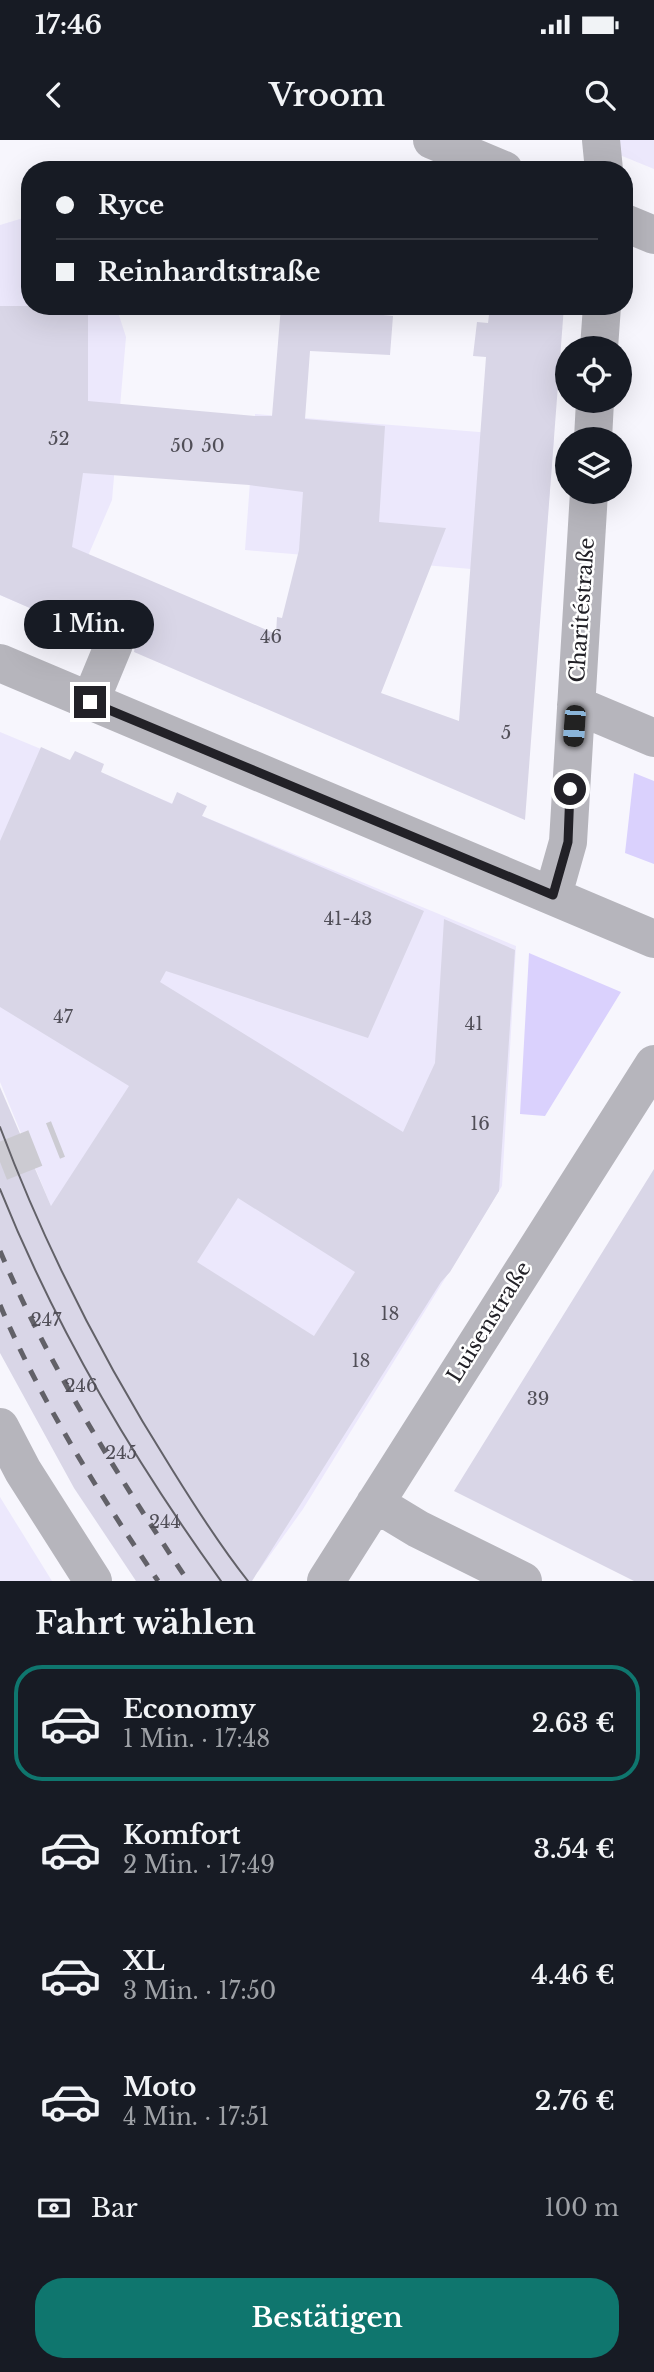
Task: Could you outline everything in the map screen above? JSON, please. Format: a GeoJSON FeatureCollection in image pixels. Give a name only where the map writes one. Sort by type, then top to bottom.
{"type":"FeatureCollection","features":[{"type":"Feature","properties":{"kind":"street"},"geometry":{"type":"LineString","coordinates":[[432,140],[482,161]]}},
{"type":"Feature","properties":{"kind":"street"},"geometry":{"type":"LineString","coordinates":[[601,140],[603,161]]}},
{"type":"Feature","properties":{"kind":"street"},"geometry":{"type":"LineString","coordinates":[[633,226],[654,235]]}},
{"type":"Feature","properties":{"kind":"street"},"geometry":{"type":"LineString","coordinates":[[600,336],[601,315]]}},
{"type":"Feature","properties":{"kind":"street","name":"Charitéstraße"},"geometry":{"type":"LineString","coordinates":[[553,895],[568,842],[588,504]]}},
{"type":"Feature","properties":{"kind":"street"},"geometry":{"type":"LineString","coordinates":[[78,697],[102,639]]}},
{"type":"Feature","properties":{"kind":"street"},"geometry":{"type":"LineString","coordinates":[[0,663],[654,939]]}},
{"type":"Feature","properties":{"kind":"street"},"geometry":{"type":"LineString","coordinates":[[576,705],[654,738]]}},
{"type":"Feature","properties":{"kind":"street","name":"Luisenstraße"},"geometry":{"type":"LineString","coordinates":[[326,1581],[654,1064]]}},
{"type":"Feature","properties":{"kind":"street"},"geometry":{"type":"LineString","coordinates":[[0,1427],[23,1471],[93,1581]]}},
{"type":"Feature","properties":{"kind":"street"},"geometry":{"type":"LineString","coordinates":[[375,1503],[523,1581]]}},
{"type":"Feature","properties":{"kind":"shaded area"},"geometry":{"type":"Polygon","coordinates":[[[582,140],[654,140],[654,169],[605,149],[582,140]]]}},
{"type":"Feature","properties":{"kind":"shaded area"},"geometry":{"type":"Polygon","coordinates":[[[21,219],[21,315],[119,315],[126,337],[112,500],[60,621],[0,595],[0,225],[21,219]]]}},
{"type":"Feature","properties":{"kind":"shaded area"},"geometry":{"type":"Polygon","coordinates":[[[255,414],[554,438],[543,575],[245,550],[255,414]]]}},
{"type":"Feature","properties":{"kind":"shaded area"},"geometry":{"type":"Polygon","coordinates":[[[0,732],[516,946],[502,1186],[303,1509],[258,1572],[57,1221],[0,1082],[0,732]]]}},
{"type":"Feature","properties":{"kind":"shaded area"},"geometry":{"type":"Polygon","coordinates":[[[634,773],[654,781],[654,864],[625,853],[634,773]]]}},
{"type":"Feature","properties":{"kind":"shaded area"},"geometry":{"type":"Polygon","coordinates":[[[529,953],[621,992],[545,1116],[520,1114],[529,953]]]}},
{"type":"Feature","properties":{"kind":"shaded area"},"geometry":{"type":"Polygon","coordinates":[[[0,1497],[8,1510],[52,1581],[0,1581],[0,1497]]]}},
{"type":"Feature","properties":{"kind":"building"},"geometry":{"type":"Polygon","coordinates":[[[0,306],[21,306],[21,315],[88,315],[88,401],[255,416],[272,416],[280,315],[393,316],[390,355],[310,351],[305,419],[385,426],[379,522],[446,528],[381,693],[459,721],[486,357],[473,356],[477,322],[488,323],[489,315],[563,315],[562,336],[555,336],[556,413],[525,820],[134,652],[136,640],[131,630],[123,624],[110,622],[100,627],[94,636],[0,595],[0,306]],[[83,473],[72,547],[276,634],[277,617],[282,618],[299,550],[303,492],[249,485],[83,473]]]}},
{"type":"Feature","properties":{"kind":"building"},"geometry":{"type":"Polygon","coordinates":[[[41,747],[70,760],[75,751],[104,764],[101,772],[172,804],[177,792],[207,806],[202,816],[424,911],[368,1038],[166,971],[160,982],[403,1132],[435,1063],[444,919],[515,950],[499,1191],[252,1581],[136,1581],[74,1488],[0,1353],[0,1087],[51,1206],[129,1086],[0,1007],[0,841],[41,747]],[[238,1198],[197,1262],[314,1336],[355,1272],[238,1198]]]}},
{"type":"Feature","properties":{"kind":"building"},"geometry":{"type":"Polygon","coordinates":[[[654,1169],[654,1581],[634,1581],[454,1491],[654,1169]]]}},
{"type":"Feature","properties":{"kind":"tunnel"},"geometry":{"type":"LineString","coordinates":[[0,1162],[58,1139]]}},
{"type":"Feature","properties":{"kind":"tram line"},"geometry":{"type":"LineString","coordinates":[[0,1127],[56,1260],[100,1346],[182,1485],[248,1581]]}},
{"type":"Feature","properties":{"kind":"tram line"},"geometry":{"type":"LineString","coordinates":[[0,1189],[46,1292],[98,1392],[157,1488],[221,1581]]}},
{"type":"Feature","properties":{"kind":"railway"},"geometry":{"type":"LineString","coordinates":[[0,1251],[40,1337],[86,1420],[188,1581]]}},
{"type":"Feature","properties":{"kind":"railway"},"geometry":{"type":"LineString","coordinates":[[0,1305],[52,1412],[158,1581]]}},
{"type":"Feature","properties":{"kind":"route"},"geometry":{"type":"LineString","coordinates":[[90,702],[553,895],[568,842],[570,789]]}}]}
